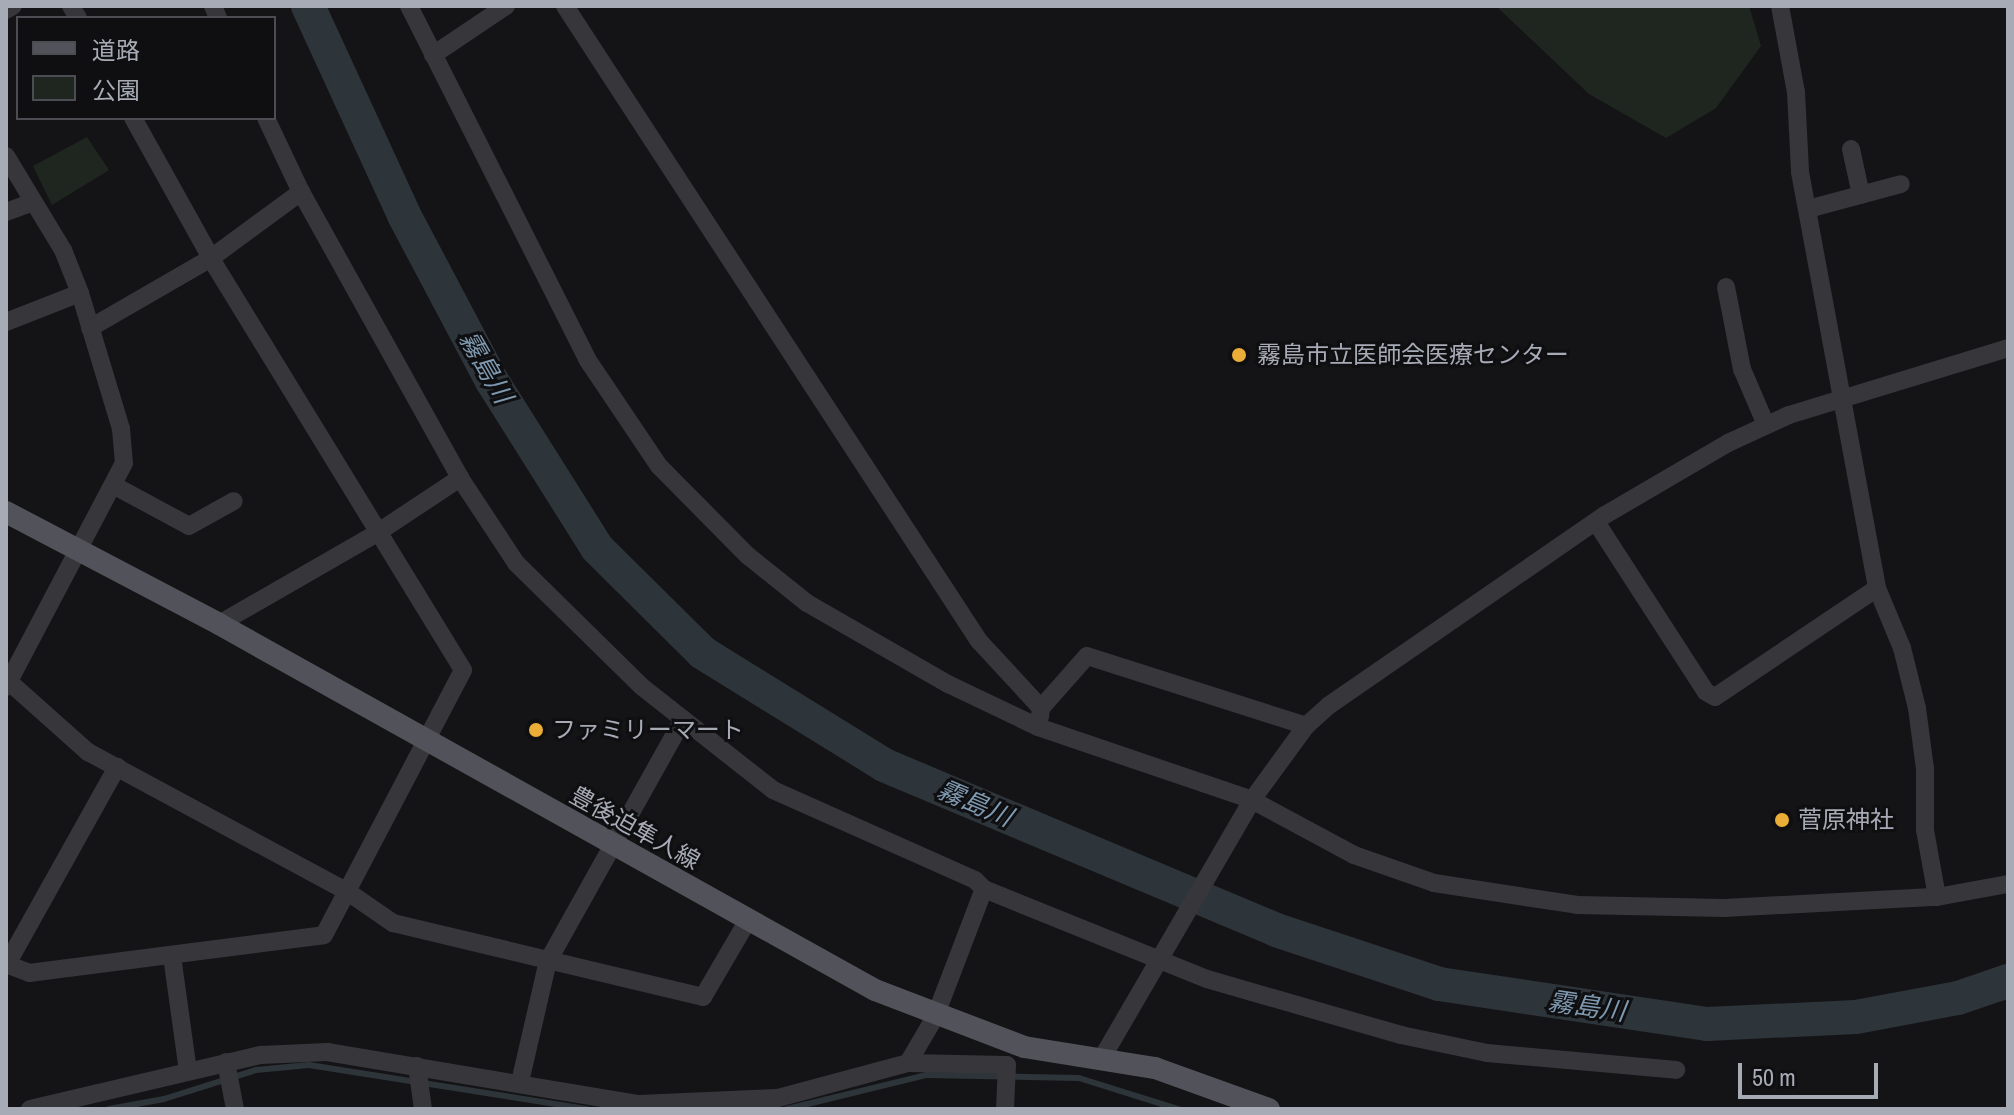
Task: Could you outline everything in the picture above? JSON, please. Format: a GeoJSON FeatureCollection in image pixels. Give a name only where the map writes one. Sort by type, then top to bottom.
{"type":"FeatureCollection","features":[{"type":"Feature","properties":{"kind":"main road","name":"豊後迫隼人線"},"geometry":{"type":"LineString","coordinates":[[6,512],[219,624],[875,990],[935,1017],[1024,1047],[1155,1068],[1269,1109]]}},
{"type":"Feature","properties":{"kind":"street"},"geometry":{"type":"LineString","coordinates":[[6,10],[13,6]]}},
{"type":"Feature","properties":{"kind":"street"},"geometry":{"type":"LineString","coordinates":[[409,6],[587,359],[659,466],[697,508],[807,603],[948,684],[1038,727],[1252,800],[1354,855],[1434,883],[1577,905],[1724,908],[1937,897],[2008,884]]}},
{"type":"Feature","properties":{"kind":"street"},"geometry":{"type":"LineString","coordinates":[[433,55],[506,6]]}},
{"type":"Feature","properties":{"kind":"street"},"geometry":{"type":"LineString","coordinates":[[565,6],[979,641],[1041,708]]}},
{"type":"Feature","properties":{"kind":"street"},"geometry":{"type":"LineString","coordinates":[[1780,6],[1808,209],[1877,588],[1917,708],[1925,830],[1937,897]]}},
{"type":"Feature","properties":{"kind":"street"},"geometry":{"type":"LineString","coordinates":[[117,767],[6,964],[29,973],[324,935],[463,670],[211,258],[134,120]]}},
{"type":"Feature","properties":{"kind":"street"},"geometry":{"type":"LineString","coordinates":[[267,120],[301,192],[460,478],[516,563],[641,686],[773,790],[975,880],[984,889],[1159,962],[1387,1031],[1473,1050],[1676,1070]]}},
{"type":"Feature","properties":{"kind":"street"},"geometry":{"type":"LineString","coordinates":[[1851,149],[1861,195]]}},
{"type":"Feature","properties":{"kind":"street"},"geometry":{"type":"LineString","coordinates":[[6,156],[63,250],[80,293],[121,429],[124,463],[7,683],[88,752],[348,892],[393,923],[703,997],[748,920]]}},
{"type":"Feature","properties":{"kind":"street"},"geometry":{"type":"LineString","coordinates":[[1808,209],[1901,184]]}},
{"type":"Feature","properties":{"kind":"street"},"geometry":{"type":"LineString","coordinates":[[90,328],[211,258],[301,192]]}},
{"type":"Feature","properties":{"kind":"street"},"geometry":{"type":"LineString","coordinates":[[6,212],[33,202]]}},
{"type":"Feature","properties":{"kind":"street"},"geometry":{"type":"LineString","coordinates":[[1726,287],[1742,369],[1766,425]]}},
{"type":"Feature","properties":{"kind":"street"},"geometry":{"type":"LineString","coordinates":[[6,322],[80,293]]}},
{"type":"Feature","properties":{"kind":"street"},"geometry":{"type":"LineString","coordinates":[[1102,1058],[1252,800],[1306,726],[1596,522],[1766,425],[1843,397],[2008,348]]}},
{"type":"Feature","properties":{"kind":"street"},"geometry":{"type":"LineString","coordinates":[[219,624],[377,533],[460,478]]}},
{"type":"Feature","properties":{"kind":"street"},"geometry":{"type":"LineString","coordinates":[[113,485],[189,526],[234,501]]}},
{"type":"Feature","properties":{"kind":"street"},"geometry":{"type":"LineString","coordinates":[[1596,522],[1706,692],[1715,697],[1877,588]]}},
{"type":"Feature","properties":{"kind":"street"},"geometry":{"type":"LineString","coordinates":[[1038,727],[1041,708],[1087,656],[1306,726]]}},
{"type":"Feature","properties":{"kind":"street"},"geometry":{"type":"LineString","coordinates":[[520,1082],[548,961],[683,719]]}},
{"type":"Feature","properties":{"kind":"street"},"geometry":{"type":"LineString","coordinates":[[908,1063],[935,1017],[984,889]]}},
{"type":"Feature","properties":{"kind":"street"},"geometry":{"type":"LineString","coordinates":[[172,956],[188,1071]]}},
{"type":"Feature","properties":{"kind":"street"},"geometry":{"type":"LineString","coordinates":[[30,1109],[188,1071],[229,1073],[261,1055],[327,1052],[639,1104],[778,1098],[908,1063],[1007,1065],[1005,1109]]}},
{"type":"Feature","properties":{"kind":"street"},"geometry":{"type":"LineString","coordinates":[[417,1067],[422,1101]]}},
{"type":"Feature","properties":{"kind":"street"},"geometry":{"type":"LineString","coordinates":[[229,1073],[235,1109]]}},
{"type":"Feature","properties":{"kind":"green space"},"geometry":{"type":"Polygon","coordinates":[[[1496,6],[1749,6],[1761,46],[1716,108],[1666,138],[1589,94],[1496,6]]]}},
{"type":"Feature","properties":{"kind":"green space"},"geometry":{"type":"Polygon","coordinates":[[[87,137],[109,170],[52,205],[33,166],[87,137]]]}},
{"type":"Feature","properties":{"kind":"waterway","name":"霧島川"},"geometry":{"type":"LineString","coordinates":[[308,6],[404,215],[492,381],[597,548],[703,653],[884,765],[1276,930],[1439,984],[1707,1024],[1856,1017],[1958,998],[2008,981]]}},
{"type":"Feature","properties":{"kind":"waterway"},"geometry":{"type":"LineString","coordinates":[[109,1109],[164,1099],[256,1070],[309,1065],[588,1109]]}},
{"type":"Feature","properties":{"kind":"waterway"},"geometry":{"type":"LineString","coordinates":[[787,1109],[927,1075],[1079,1078],[1178,1109]]}},
{"type":"Feature","properties":{"kind":"place","name":"霧島市立医師会医療センター"},"geometry":{"type":"Point","coordinates":[1239,355]}},
{"type":"Feature","properties":{"kind":"place","name":"ファミリーマート"},"geometry":{"type":"Point","coordinates":[536,730]}},
{"type":"Feature","properties":{"kind":"place","name":"菅原神社"},"geometry":{"type":"Point","coordinates":[1782,820]}}]}
